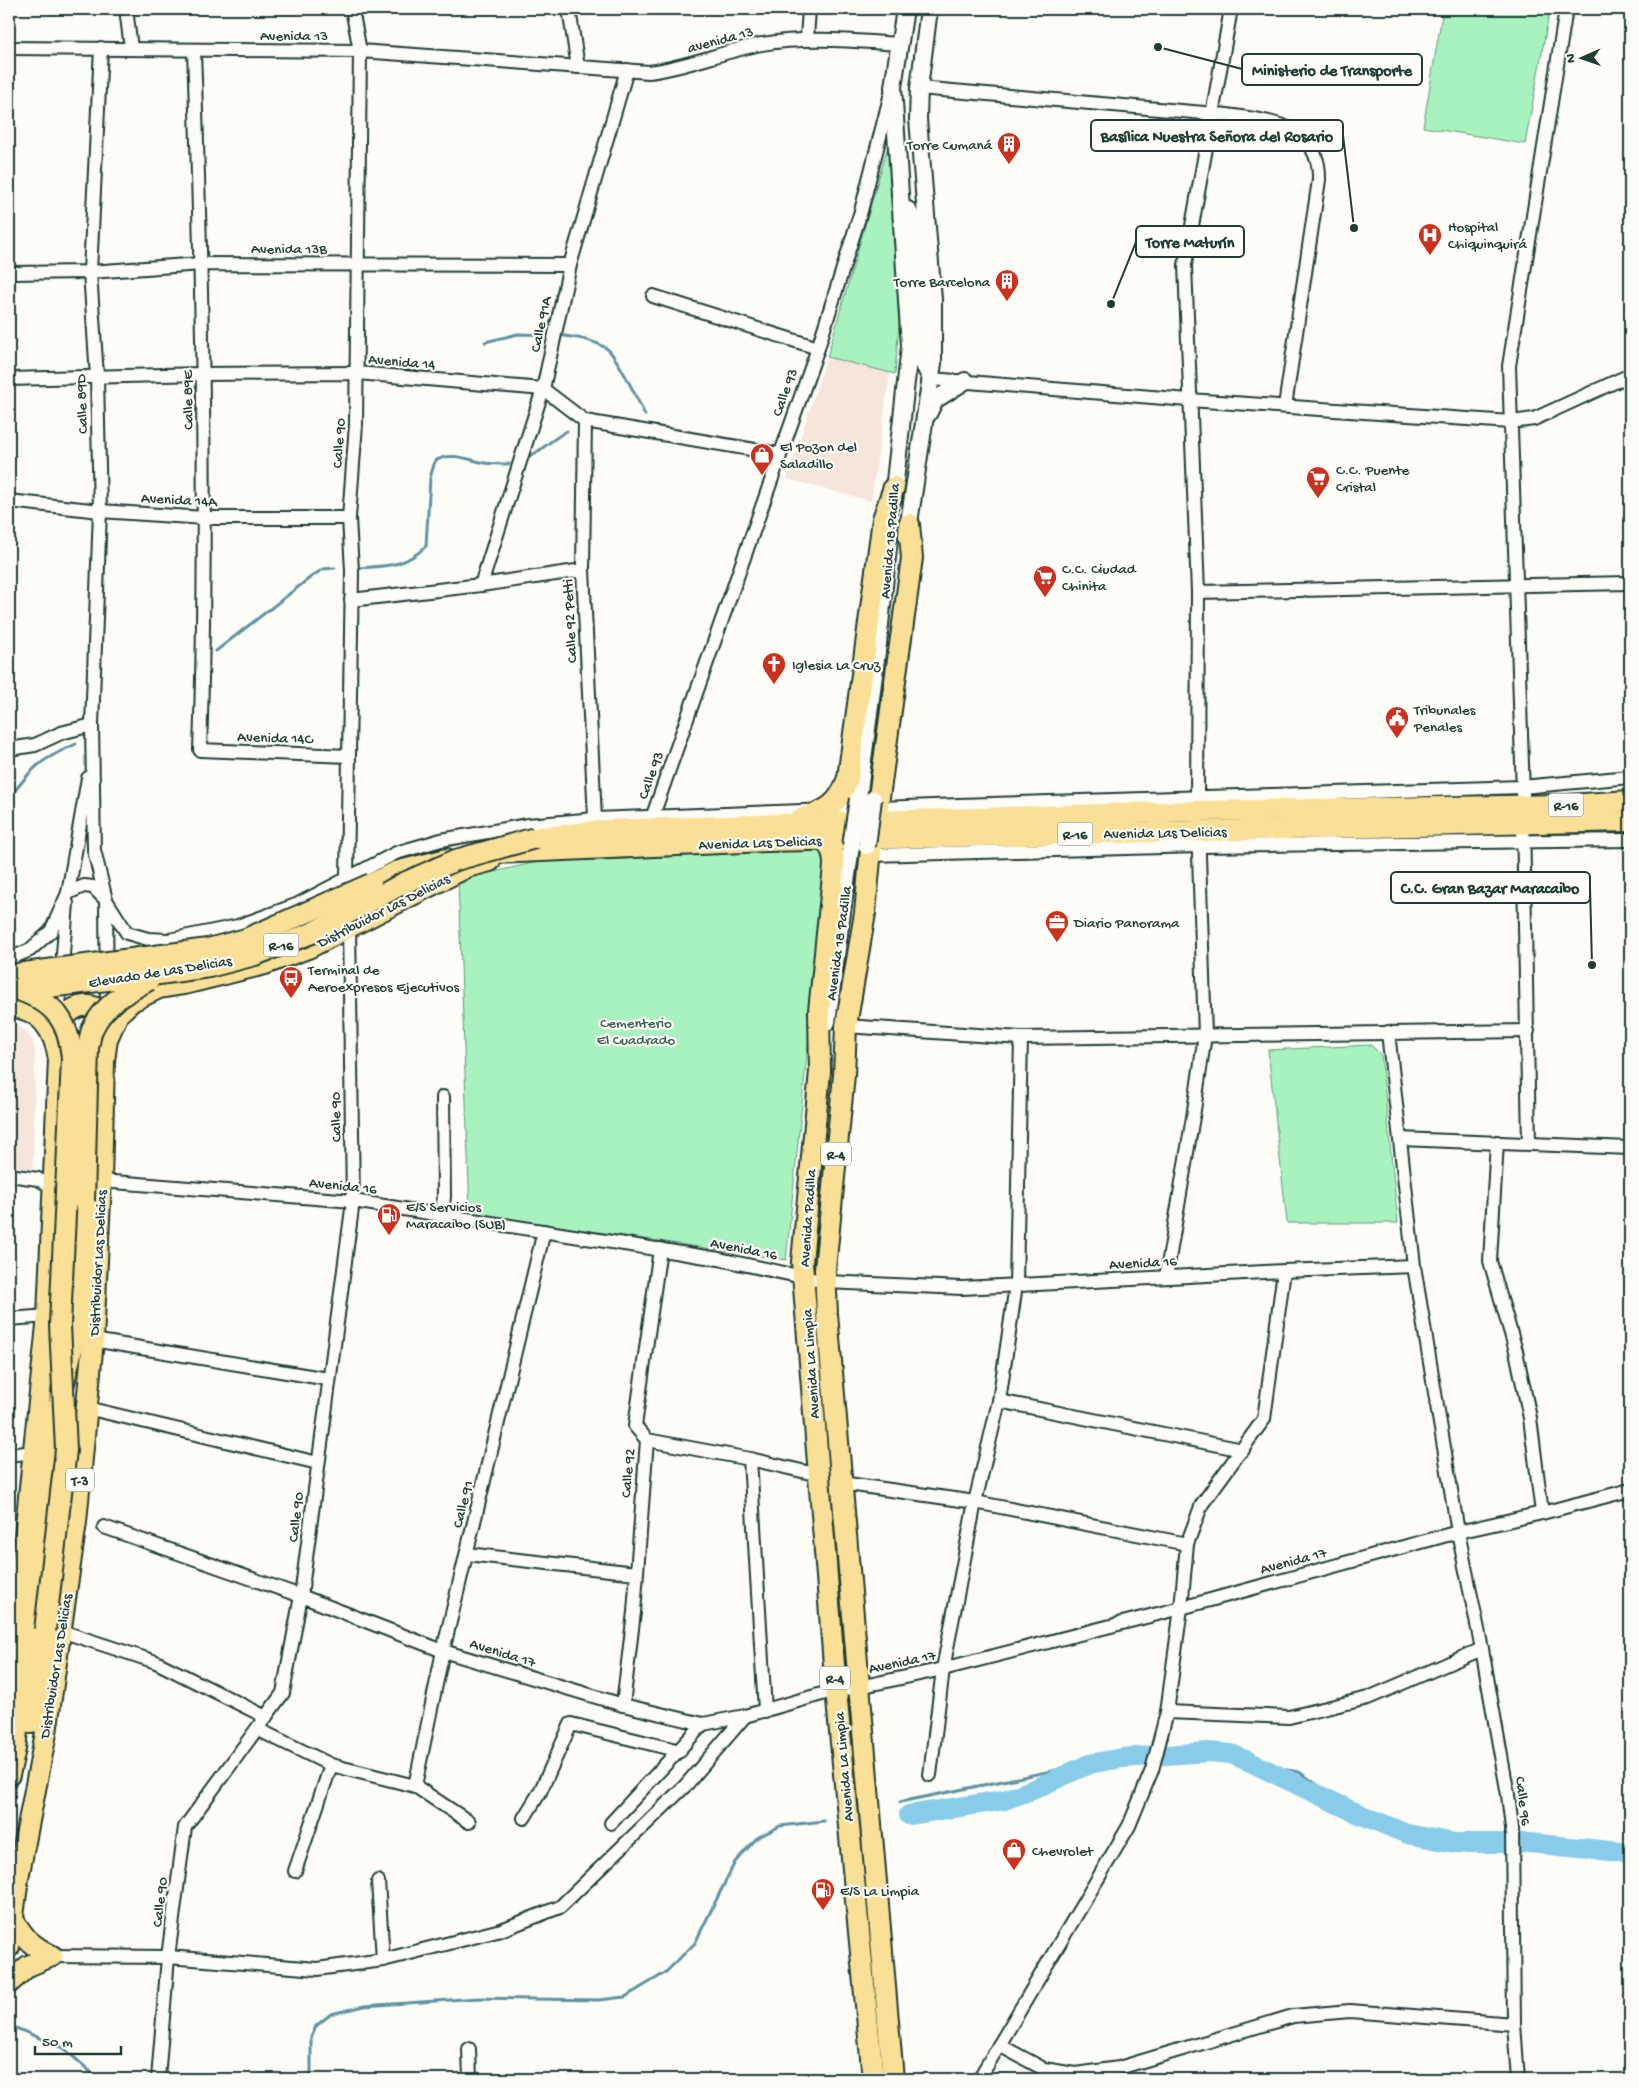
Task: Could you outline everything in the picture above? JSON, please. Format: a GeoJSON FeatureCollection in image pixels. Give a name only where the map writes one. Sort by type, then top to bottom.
{"type":"FeatureCollection","features":[{"type":"Feature","properties":{"kind":"main road"},"geometry":{"type":"LineString","coordinates":[[784,824],[834,804],[842,794],[848,778],[883,520],[894,487]]}},
{"type":"Feature","properties":{"kind":"main road","name":"Avenida Padilla"},"geometry":{"type":"LineString","coordinates":[[826,1282],[825,1269],[844,1075],[846,1026],[863,923],[912,558],[909,524]]}},
{"type":"Feature","properties":{"kind":"main road"},"geometry":{"type":"LineString","coordinates":[[1572,813],[1630,795]]}},
{"type":"Feature","properties":{"kind":"main road","name":"Avenida Las Delicias"},"geometry":{"type":"LineString","coordinates":[[1572,813],[1630,801]]}},
{"type":"Feature","properties":{"kind":"main road","name":"Avenida Las Delicias"},"geometry":{"type":"LineString","coordinates":[[520,852],[822,840],[874,831],[1197,804],[1523,814],[1572,813],[1630,821]]}},
{"type":"Feature","properties":{"kind":"main road"},"geometry":{"type":"LineString","coordinates":[[823,810],[874,831]]}},
{"type":"Feature","properties":{"kind":"main road"},"geometry":{"type":"LineString","coordinates":[[1572,813],[1630,829]]}},
{"type":"Feature","properties":{"kind":"main road","name":"Avenida Las Delicias"},"geometry":{"type":"LineString","coordinates":[[534,838],[607,830],[784,824],[874,831],[1198,838],[1523,814]]}},
{"type":"Feature","properties":{"kind":"main road","name":"Elevado de Las Delicias"},"geometry":{"type":"LineString","coordinates":[[11,991],[209,967],[263,952],[312,933],[402,884],[456,860],[534,838]]}},
{"type":"Feature","properties":{"kind":"main road","name":"Avenida Padilla"},"geometry":{"type":"LineString","coordinates":[[804,1276],[802,1262],[820,1071],[819,1011],[834,866],[834,855],[828,844],[822,840]]}},
{"type":"Feature","properties":{"kind":"main road","name":"Elevado de Las Delicias"},"geometry":{"type":"LineString","coordinates":[[11,991],[208,950],[246,939],[396,872],[424,864],[489,853],[520,852]]}},
{"type":"Feature","properties":{"kind":"main road","name":"Distribuidor Las Delicias"},"geometry":{"type":"LineString","coordinates":[[9,1947],[18,1878],[46,1733],[53,1631],[76,1522],[87,1408],[102,1181],[104,1061],[107,1039],[118,1014],[132,1001],[159,988],[184,984],[265,964],[308,948],[467,867],[520,852]]}},
{"type":"Feature","properties":{"kind":"main road"},"geometry":{"type":"LineString","coordinates":[[9,1774],[17,1730],[48,1450],[77,1328],[84,1201],[88,1047],[93,1028],[109,1006],[125,993],[159,974]]}},
{"type":"Feature","properties":{"kind":"main road"},"geometry":{"type":"LineString","coordinates":[[9,1688],[14,1596],[34,1452],[48,1316],[59,1058],[56,1042],[49,1026],[35,1014],[19,1007],[11,991]]}},
{"type":"Feature","properties":{"kind":"main road"},"geometry":{"type":"LineString","coordinates":[[9,1865],[53,1631],[66,1450],[60,1325],[72,1059],[71,1043],[55,1009],[36,996],[11,991]]}},
{"type":"Feature","properties":{"kind":"main road"},"geometry":{"type":"LineString","coordinates":[[56,1042],[60,1025],[66,1016],[79,1007],[88,1006],[101,1013],[107,1039]]}},
{"type":"Feature","properties":{"kind":"main road","name":"Avenida La Limpia"},"geometry":{"type":"LineString","coordinates":[[804,1276],[836,1690],[873,2079]]}},
{"type":"Feature","properties":{"kind":"main road","name":"Avenida La Limpia"},"geometry":{"type":"LineString","coordinates":[[826,1282],[841,1483],[893,2079]]}},
{"type":"Feature","properties":{"kind":"main road"},"geometry":{"type":"LineString","coordinates":[[12,1918],[25,1939],[52,1956]]}},
{"type":"Feature","properties":{"kind":"main road"},"geometry":{"type":"LineString","coordinates":[[9,1983],[28,1966],[52,1956]]}},
{"type":"Feature","properties":{"kind":"street"},"geometry":{"type":"LineString","coordinates":[[126,9],[131,48]]}},
{"type":"Feature","properties":{"kind":"street","name":"Calle 90"},"geometry":{"type":"LineString","coordinates":[[347,879],[352,571],[349,518],[356,424],[360,51],[352,9]]}},
{"type":"Feature","properties":{"kind":"street"},"geometry":{"type":"LineString","coordinates":[[569,9],[578,67]]}},
{"type":"Feature","properties":{"kind":"street"},"geometry":{"type":"LineString","coordinates":[[807,38],[809,9]]}},
{"type":"Feature","properties":{"kind":"street","name":"Avenida 18 Padilla"},"geometry":{"type":"LineString","coordinates":[[886,646],[894,487],[910,346],[893,87],[905,9]]}},
{"type":"Feature","properties":{"kind":"street","name":"Avenida 18 Padilla"},"geometry":{"type":"LineString","coordinates":[[820,1071],[841,977],[886,646],[909,524],[933,363],[933,299],[918,119],[919,88],[929,9]]}},
{"type":"Feature","properties":{"kind":"street"},"geometry":{"type":"LineString","coordinates":[[1166,1277],[1205,1035],[1197,804],[1198,592],[1185,266],[1231,9]]}},
{"type":"Feature","properties":{"kind":"street"},"geometry":{"type":"LineString","coordinates":[[1529,1144],[1523,814],[1509,366],[1566,9]]}},
{"type":"Feature","properties":{"kind":"street","name":"avenida 13"},"geometry":{"type":"LineString","coordinates":[[578,67],[649,72],[671,69],[761,44],[807,38],[900,44]]}},
{"type":"Feature","properties":{"kind":"street","name":"Avenida 13"},"geometry":{"type":"LineString","coordinates":[[9,48],[360,51],[578,67]]}},
{"type":"Feature","properties":{"kind":"street","name":"Calle 89D"},"geometry":{"type":"LineString","coordinates":[[92,760],[100,511],[97,377],[90,272],[101,48]]}},
{"type":"Feature","properties":{"kind":"street","name":"Calle 89E"},"geometry":{"type":"LineString","coordinates":[[194,50],[201,264],[205,518],[204,637],[200,750]]}},
{"type":"Feature","properties":{"kind":"street","name":"Calle 91A"},"geometry":{"type":"LineString","coordinates":[[481,585],[543,389],[570,265],[627,70]]}},
{"type":"Feature","properties":{"kind":"street","name":"Calle 93"},"geometry":{"type":"LineString","coordinates":[[652,818],[818,348],[861,211],[893,87]]}},
{"type":"Feature","properties":{"kind":"street"},"geometry":{"type":"LineString","coordinates":[[919,88],[1034,96],[1212,114],[1264,120],[1294,129],[1307,142],[1317,160],[1319,180],[1285,406]]}},
{"type":"Feature","properties":{"kind":"street"},"geometry":{"type":"LineString","coordinates":[[900,192],[912,218],[917,244],[920,280],[921,359],[930,379],[1189,400],[1511,422],[1534,419],[1630,375]]}},
{"type":"Feature","properties":{"kind":"street","name":"Avenida 13B"},"geometry":{"type":"LineString","coordinates":[[9,274],[90,272],[201,264],[570,265]]}},
{"type":"Feature","properties":{"kind":"street"},"geometry":{"type":"LineString","coordinates":[[653,296],[818,348]]}},
{"type":"Feature","properties":{"kind":"street","name":"Avenida 14"},"geometry":{"type":"LineString","coordinates":[[9,379],[202,374],[357,374],[543,389]]}},
{"type":"Feature","properties":{"kind":"street"},"geometry":{"type":"LineString","coordinates":[[925,418],[935,400],[965,381]]}},
{"type":"Feature","properties":{"kind":"street"},"geometry":{"type":"LineString","coordinates":[[543,389],[585,422],[779,454]]}},
{"type":"Feature","properties":{"kind":"street","name":"Calle 92 Petti"},"geometry":{"type":"LineString","coordinates":[[585,422],[582,570],[595,819]]}},
{"type":"Feature","properties":{"kind":"street","name":"Avenida 14A"},"geometry":{"type":"LineString","coordinates":[[9,501],[100,511],[205,518],[349,518]]}},
{"type":"Feature","properties":{"kind":"street"},"geometry":{"type":"LineString","coordinates":[[351,600],[481,585],[582,570]]}},
{"type":"Feature","properties":{"kind":"street"},"geometry":{"type":"LineString","coordinates":[[1198,592],[1630,583]]}},
{"type":"Feature","properties":{"kind":"street"},"geometry":{"type":"LineString","coordinates":[[9,749],[35,745],[61,733],[92,725]]}},
{"type":"Feature","properties":{"kind":"street","name":"Avenida 14C"},"geometry":{"type":"LineString","coordinates":[[200,750],[349,756]]}},
{"type":"Feature","properties":{"kind":"street"},"geometry":{"type":"LineString","coordinates":[[56,1042],[68,893],[92,760]]}},
{"type":"Feature","properties":{"kind":"street"},"geometry":{"type":"LineString","coordinates":[[92,760],[94,850],[106,900],[107,1039]]}},
{"type":"Feature","properties":{"kind":"street","name":"Avenida Las Delicias"},"geometry":{"type":"LineString","coordinates":[[1523,814],[1630,777]]}},
{"type":"Feature","properties":{"kind":"street","name":"Avenida Las Delicias"},"geometry":{"type":"LineString","coordinates":[[595,819],[823,810]]}},
{"type":"Feature","properties":{"kind":"street","name":"Avenida Las Delicias"},"geometry":{"type":"LineString","coordinates":[[1523,814],[1630,840]]}},
{"type":"Feature","properties":{"kind":"street","name":"R-16"},"geometry":{"type":"LineString","coordinates":[[68,893],[84,886],[93,887],[106,900],[127,933],[148,939],[169,940],[238,926],[296,905],[396,854],[441,840],[528,824],[595,819]]}},
{"type":"Feature","properties":{"kind":"street"},"geometry":{"type":"LineString","coordinates":[[9,959],[30,950],[51,932],[68,893]]}},
{"type":"Feature","properties":{"kind":"street","name":"Calle 90"},"geometry":{"type":"LineString","coordinates":[[158,2079],[168,1958],[185,1827],[283,1694],[301,1596],[328,1379],[353,1201],[349,926]]}},
{"type":"Feature","properties":{"kind":"street","name":"Avenida 18 Padilla"},"geometry":{"type":"LineString","coordinates":[[841,977],[846,1026]]}},
{"type":"Feature","properties":{"kind":"street"},"geometry":{"type":"LineString","coordinates":[[846,1026],[1021,1038],[1528,1030]]}},
{"type":"Feature","properties":{"kind":"street","name":"Calle 96"},"geometry":{"type":"LineString","coordinates":[[1388,1032],[1414,1266],[1458,1532],[1482,1649],[1508,1795],[1512,1828],[1514,2024],[1518,2079]]}},
{"type":"Feature","properties":{"kind":"street"},"geometry":{"type":"LineString","coordinates":[[930,1775],[943,1669],[975,1502],[999,1401],[1016,1285],[1021,1038]]}},
{"type":"Feature","properties":{"kind":"street"},"geometry":{"type":"LineString","coordinates":[[442,1216],[444,1196],[443,1097]]}},
{"type":"Feature","properties":{"kind":"street"},"geometry":{"type":"LineString","coordinates":[[1400,1139],[1630,1148]]}},
{"type":"Feature","properties":{"kind":"street"},"geometry":{"type":"LineString","coordinates":[[1497,1142],[1490,1261],[1516,1351],[1530,1418],[1542,1513]]}},
{"type":"Feature","properties":{"kind":"street"},"geometry":{"type":"LineString","coordinates":[[9,1175],[38,1179],[54,1188]]}},
{"type":"Feature","properties":{"kind":"street","name":"Avenida 16"},"geometry":{"type":"LineString","coordinates":[[102,1181],[353,1201],[660,1250],[804,1276],[826,1282],[962,1288],[1414,1266]]}},
{"type":"Feature","properties":{"kind":"street","name":"Calle 91"},"geometry":{"type":"LineString","coordinates":[[415,1786],[443,1651],[544,1231]]}},
{"type":"Feature","properties":{"kind":"street","name":"Calle 92"},"geometry":{"type":"LineString","coordinates":[[623,1705],[634,1612],[646,1440],[635,1426],[660,1250]]}},
{"type":"Feature","properties":{"kind":"street"},"geometry":{"type":"LineString","coordinates":[[979,2079],[1129,1826],[1152,1770],[1167,1712],[1181,1608],[1187,1544],[1202,1504],[1264,1419],[1284,1271]]}},
{"type":"Feature","properties":{"kind":"street"},"geometry":{"type":"LineString","coordinates":[[9,1319],[48,1316]]}},
{"type":"Feature","properties":{"kind":"street"},"geometry":{"type":"LineString","coordinates":[[92,1340],[328,1379]]}},
{"type":"Feature","properties":{"kind":"street"},"geometry":{"type":"LineString","coordinates":[[999,1401],[1243,1450]]}},
{"type":"Feature","properties":{"kind":"street"},"geometry":{"type":"LineString","coordinates":[[87,1408],[318,1463]]}},
{"type":"Feature","properties":{"kind":"street"},"geometry":{"type":"LineString","coordinates":[[646,1440],[750,1459],[819,1476]]}},
{"type":"Feature","properties":{"kind":"street"},"geometry":{"type":"LineString","coordinates":[[9,1455],[34,1452]]}},
{"type":"Feature","properties":{"kind":"street"},"geometry":{"type":"LineString","coordinates":[[750,1459],[765,1711]]}},
{"type":"Feature","properties":{"kind":"street"},"geometry":{"type":"LineString","coordinates":[[841,1483],[975,1502],[1187,1544]]}},
{"type":"Feature","properties":{"kind":"street","name":"Avenida 17"},"geometry":{"type":"LineString","coordinates":[[104,1527],[301,1596],[443,1651],[623,1705],[703,1724],[765,1711],[836,1690],[859,1688],[943,1669],[1181,1608],[1458,1532],[1630,1490]]}},
{"type":"Feature","properties":{"kind":"street"},"geometry":{"type":"LineString","coordinates":[[467,1554],[636,1573]]}},
{"type":"Feature","properties":{"kind":"street"},"geometry":{"type":"LineString","coordinates":[[53,1631],[156,1662],[266,1717]]}},
{"type":"Feature","properties":{"kind":"street"},"geometry":{"type":"LineString","coordinates":[[1167,1712],[1289,1717],[1368,1698],[1482,1649]]}},
{"type":"Feature","properties":{"kind":"street"},"geometry":{"type":"LineString","coordinates":[[52,1956],[168,1958],[318,1969],[383,1960],[501,1930],[560,1907],[686,1785],[745,1716]]}},
{"type":"Feature","properties":{"kind":"street"},"geometry":{"type":"LineString","coordinates":[[524,1818],[540,1792],[571,1724],[680,1751]]}},
{"type":"Feature","properties":{"kind":"street"},"geometry":{"type":"LineString","coordinates":[[611,1822],[680,1751],[703,1724]]}},
{"type":"Feature","properties":{"kind":"street"},"geometry":{"type":"LineString","coordinates":[[257,1729],[331,1765],[415,1786],[469,1822]]}},
{"type":"Feature","properties":{"kind":"street"},"geometry":{"type":"LineString","coordinates":[[295,1871],[331,1765]]}},
{"type":"Feature","properties":{"kind":"street"},"geometry":{"type":"LineString","coordinates":[[378,1881],[383,1960]]}},
{"type":"Feature","properties":{"kind":"street"},"geometry":{"type":"LineString","coordinates":[[999,2046],[1044,2069],[1075,2074],[1119,2068],[1293,2016],[1350,2011],[1514,2024]]}},
{"type":"Feature","properties":{"kind":"street"},"geometry":{"type":"LineString","coordinates":[[469,2049],[470,2079]]}},
{"type":"Feature","properties":{"kind":"shaded area"},"geometry":{"type":"Polygon","coordinates":[[[827,357],[890,373],[871,501],[787,479],[827,357]]]}},
{"type":"Feature","properties":{"kind":"shaded area"},"geometry":{"type":"Polygon","coordinates":[[[9,1024],[15,1024],[24,1030],[32,1040],[35,1050],[33,1169],[9,1167],[9,1024]]]}},
{"type":"Feature","properties":{"kind":"green space"},"geometry":{"type":"Polygon","coordinates":[[[1443,9],[1550,9],[1525,144],[1423,127],[1443,9]]]}},
{"type":"Feature","properties":{"kind":"green space"},"geometry":{"type":"Polygon","coordinates":[[[890,139],[899,324],[895,374],[827,357],[890,139]]]}},
{"type":"Feature","properties":{"kind":"green space","name":"Cementerio El Cuadrado"},"geometry":{"type":"Polygon","coordinates":[[[828,848],[786,1260],[470,1213],[458,880],[546,860],[606,860],[828,848]]]}},
{"type":"Feature","properties":{"kind":"green space"},"geometry":{"type":"Polygon","coordinates":[[[1371,1045],[1381,1055],[1398,1223],[1287,1223],[1268,1050],[1371,1045]]]}},
{"type":"Feature","properties":{"kind":"waterway"},"geometry":{"type":"LineString","coordinates":[[485,342],[518,334],[551,335]]}},
{"type":"Feature","properties":{"kind":"waterway"},"geometry":{"type":"LineString","coordinates":[[557,335],[588,340],[606,348],[622,369],[645,415]]}},
{"type":"Feature","properties":{"kind":"waterway"},"geometry":{"type":"LineString","coordinates":[[526,459],[567,431]]}},
{"type":"Feature","properties":{"kind":"waterway"},"geometry":{"type":"LineString","coordinates":[[358,568],[386,566],[403,562],[426,546],[430,478],[435,461],[454,456],[485,463],[509,464]]}},
{"type":"Feature","properties":{"kind":"waterway"},"geometry":{"type":"LineString","coordinates":[[216,651],[311,577],[323,569],[335,568]]}},
{"type":"Feature","properties":{"kind":"waterway"},"geometry":{"type":"LineString","coordinates":[[9,799],[24,779],[45,760],[76,744]]}},
{"type":"Feature","properties":{"kind":"waterway"},"geometry":{"type":"LineString","coordinates":[[1160,1749],[1299,1772],[1393,1837],[1509,1842]]}},
{"type":"Feature","properties":{"kind":"waterway"},"geometry":{"type":"LineString","coordinates":[[900,1802],[1154,1750]]}},
{"type":"Feature","properties":{"kind":"waterway"},"geometry":{"type":"LineString","coordinates":[[909,1815],[1004,1800],[1037,1788],[1089,1764],[1122,1758],[1209,1752],[1231,1754],[1248,1761],[1350,1810],[1407,1834],[1455,1843],[1529,1843],[1630,1853]]}},
{"type":"Feature","properties":{"kind":"waterway"},"geometry":{"type":"LineString","coordinates":[[311,2079],[311,2037],[316,2026],[331,2014],[364,2006],[478,1998],[599,2000],[625,1997],[665,1973],[695,1943],[735,1862],[757,1838],[780,1826],[824,1821]]}},
{"type":"Feature","properties":{"kind":"waterway"},"geometry":{"type":"LineString","coordinates":[[1515,1842],[1630,1846]]}},
{"type":"Feature","properties":{"kind":"waterway"},"geometry":{"type":"LineString","coordinates":[[9,2025],[63,2048],[99,2079]]}},
{"type":"Feature","properties":{"kind":"place","name":"Ministerio de Transporte"},"geometry":{"type":"Point","coordinates":[1158,47]}},
{"type":"Feature","properties":{"kind":"place","name":"Torre Cumaná"},"geometry":{"type":"Point","coordinates":[1009,165]}},
{"type":"Feature","properties":{"kind":"place","name":"Basílica Nuestra Señora del Rosario"},"geometry":{"type":"Point","coordinates":[1354,228]}},
{"type":"Feature","properties":{"kind":"place","name":"Hospital Chiquinquirá"},"geometry":{"type":"Point","coordinates":[1430,256]}},
{"type":"Feature","properties":{"kind":"place","name":"Torre Barcelona"},"geometry":{"type":"Point","coordinates":[1007,302]}},
{"type":"Feature","properties":{"kind":"place","name":"Torre Maturín"},"geometry":{"type":"Point","coordinates":[1111,304]}},
{"type":"Feature","properties":{"kind":"place","name":"El Pozon del Saladillo"},"geometry":{"type":"Point","coordinates":[762,476]}},
{"type":"Feature","properties":{"kind":"place","name":"C.C. Puente Cristal"},"geometry":{"type":"Point","coordinates":[1318,499]}},
{"type":"Feature","properties":{"kind":"place","name":"C.C. Ciudad Chinita"},"geometry":{"type":"Point","coordinates":[1045,598]}},
{"type":"Feature","properties":{"kind":"place","name":"Iglesia La Cruz"},"geometry":{"type":"Point","coordinates":[774,685]}},
{"type":"Feature","properties":{"kind":"place","name":"Tribunales Penales"},"geometry":{"type":"Point","coordinates":[1397,739]}},
{"type":"Feature","properties":{"kind":"place","name":"Diario Panorama"},"geometry":{"type":"Point","coordinates":[1057,943]}},
{"type":"Feature","properties":{"kind":"place","name":"C.C. Gran Bazar Maracaibo"},"geometry":{"type":"Point","coordinates":[1592,965]}},
{"type":"Feature","properties":{"kind":"place","name":"Terminal de Aeroexpresos Ejecutivos"},"geometry":{"type":"Point","coordinates":[291,999]}},
{"type":"Feature","properties":{"kind":"place","name":"E/S Servicios Maracaibo (SUB)"},"geometry":{"type":"Point","coordinates":[389,1236]}},
{"type":"Feature","properties":{"kind":"place","name":"Chevrolet"},"geometry":{"type":"Point","coordinates":[1014,1871]}},
{"type":"Feature","properties":{"kind":"place","name":"E/S La Limpia"},"geometry":{"type":"Point","coordinates":[823,1911]}}]}
